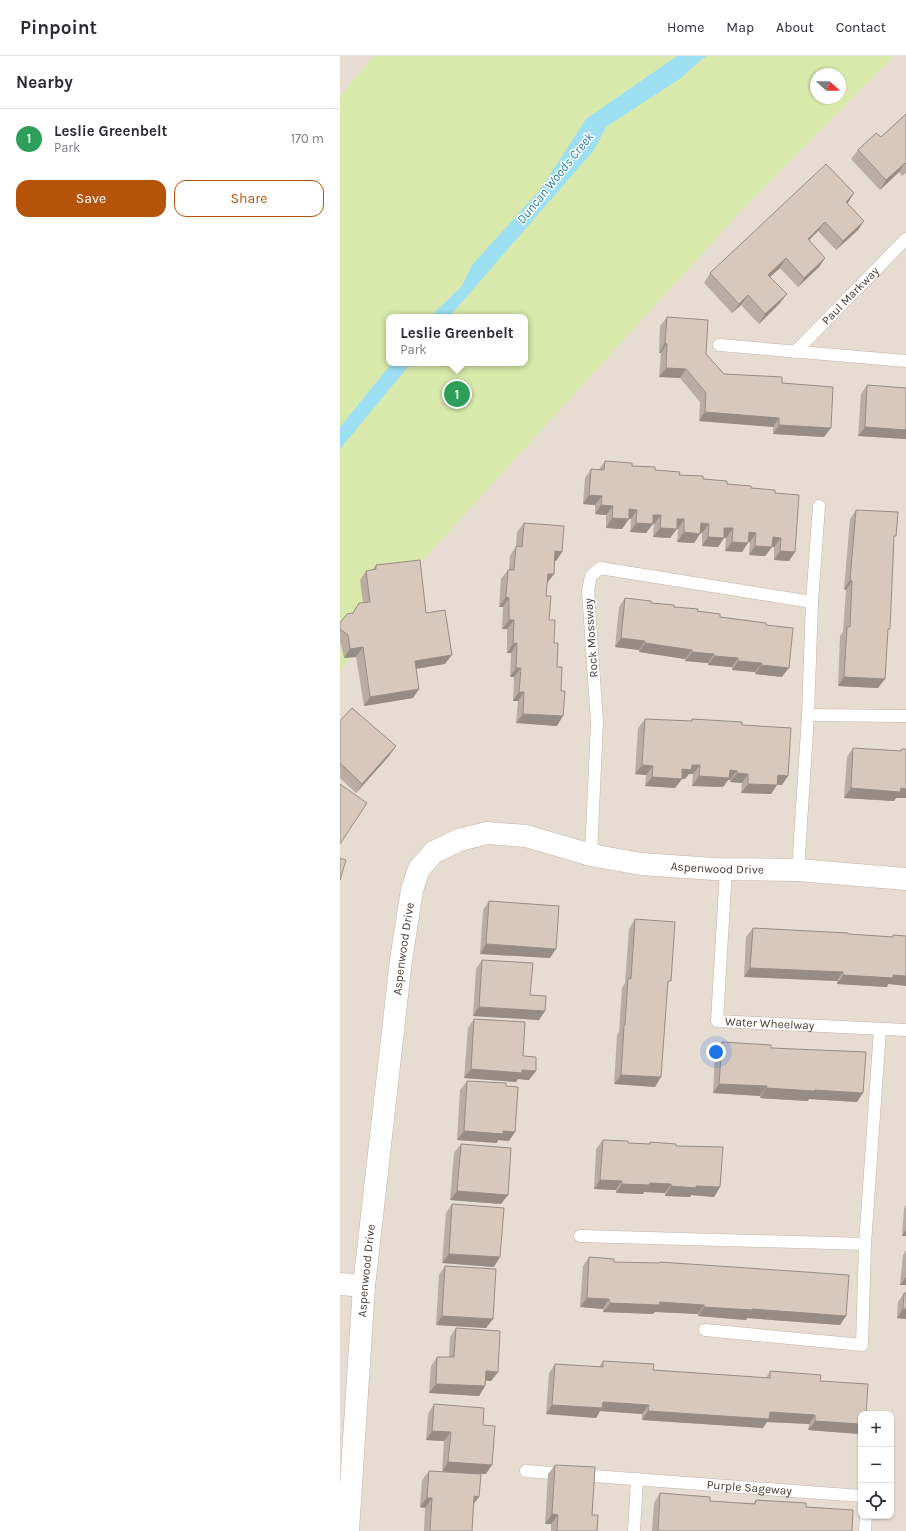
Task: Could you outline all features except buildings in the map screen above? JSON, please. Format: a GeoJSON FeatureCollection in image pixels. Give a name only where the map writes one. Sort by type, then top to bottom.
{"type":"FeatureCollection","features":[{"type":"Feature","properties":{"kind":"street","name":"Aspenwood Drive"},"geometry":{"type":"LineString","coordinates":[[348,1531],[364,1286],[401,960],[412,890],[419,870],[434,852],[459,840],[487,833],[526,836],[591,855],[641,864],[726,869],[798,870],[906,879]]}},
{"type":"Feature","properties":{"kind":"street"},"geometry":{"type":"LineString","coordinates":[[340,1284],[364,1286]]}},
{"type":"Feature","properties":{"kind":"lane","name":"Paul Markway"},"geometry":{"type":"LineString","coordinates":[[795,352],[906,239]]}},
{"type":"Feature","properties":{"kind":"lane"},"geometry":{"type":"LineString","coordinates":[[719,346],[906,361]]}},
{"type":"Feature","properties":{"kind":"lane"},"geometry":{"type":"LineString","coordinates":[[798,870],[808,715],[812,602],[819,506]]}},
{"type":"Feature","properties":{"kind":"lane","name":"Rock Mossway"},"geometry":{"type":"LineString","coordinates":[[591,855],[596,722],[588,591],[591,576],[600,568],[812,602]]}},
{"type":"Feature","properties":{"kind":"lane"},"geometry":{"type":"LineString","coordinates":[[808,715],[906,716]]}},
{"type":"Feature","properties":{"kind":"lane","name":"Water Wheelway"},"geometry":{"type":"LineString","coordinates":[[726,869],[717,1021],[906,1030]]}},
{"type":"Feature","properties":{"kind":"lane"},"geometry":{"type":"LineString","coordinates":[[706,1330],[862,1345],[865,1244],[880,1029]]}},
{"type":"Feature","properties":{"kind":"lane"},"geometry":{"type":"LineString","coordinates":[[580,1236],[865,1244]]}},
{"type":"Feature","properties":{"kind":"lane","name":"Purple Sageway"},"geometry":{"type":"LineString","coordinates":[[526,1471],[858,1496]]}},
{"type":"Feature","properties":{"kind":"lane"},"geometry":{"type":"LineString","coordinates":[[634,1531],[637,1479]]}},
{"type":"Feature","properties":{"kind":"lane"},"geometry":{"type":"LineString","coordinates":[[865,1531],[866,1519]]}},
{"type":"Feature","properties":{"kind":"shaded area"},"geometry":{"type":"Polygon","coordinates":[[[340,56],[374,56],[340,96],[340,56]]]}},
{"type":"Feature","properties":{"kind":"shaded area"},"geometry":{"type":"Polygon","coordinates":[[[894,56],[906,56],[906,1531],[340,1531],[340,672],[403,582],[745,207],[894,56]]]}},
{"type":"Feature","properties":{"kind":"green space"},"geometry":{"type":"Polygon","coordinates":[[[374,56],[894,56],[745,207],[403,582],[340,672],[340,96],[374,56]]]}},
{"type":"Feature","properties":{"kind":"water","name":"Duncan Woods Creek"},"geometry":{"type":"Polygon","coordinates":[[[677,56],[707,56],[681,78],[606,127],[594,150],[452,314],[433,314],[462,286],[472,265],[540,190],[586,119],[677,56]]]}},
{"type":"Feature","properties":{"kind":"water"},"geometry":{"type":"Polygon","coordinates":[[[390,366],[409,366],[340,449],[340,427],[390,366]]]}},
{"type":"Feature","properties":{"kind":"place","name":"Leslie Greenbelt"},"geometry":{"type":"Point","coordinates":[457,394]}}]}
